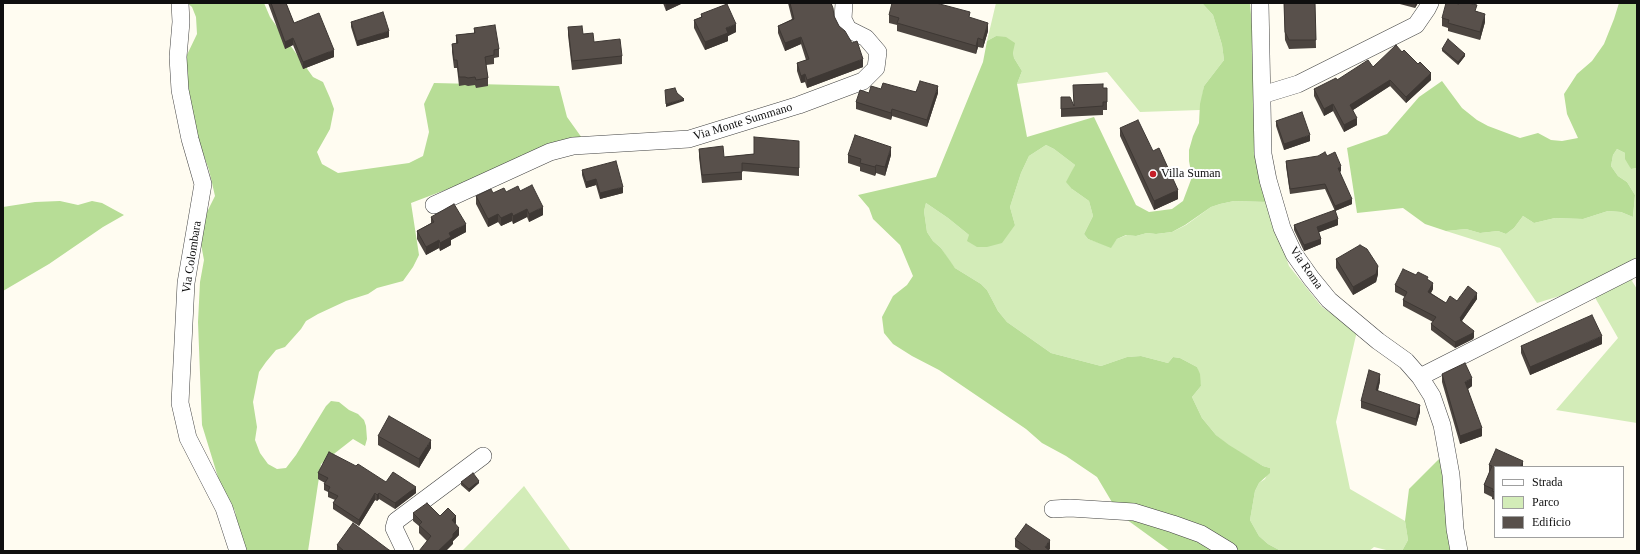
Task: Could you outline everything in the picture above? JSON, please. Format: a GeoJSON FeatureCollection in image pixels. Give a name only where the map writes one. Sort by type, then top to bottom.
{"type":"FeatureCollection","features":[{"type":"Feature","properties":{"kind":"street","name":"Via Colombara"},"geometry":{"type":"LineString","coordinates":[[180,3],[181,22],[178,57],[180,90],[190,139],[203,184],[186,283],[180,404],[188,438],[224,508],[238,551]]}},
{"type":"Feature","properties":{"kind":"street","name":"Via Monte Summano"},"geometry":{"type":"LineString","coordinates":[[434,205],[550,152],[573,146],[689,139],[799,105],[863,81],[876,68],[878,52],[866,38],[848,29],[843,18],[844,3]]}},
{"type":"Feature","properties":{"kind":"street","name":"Via Roma"},"geometry":{"type":"LineString","coordinates":[[1260,3],[1263,154],[1268,180],[1282,228],[1294,254],[1311,278],[1330,300],[1378,341],[1406,361],[1420,377],[1432,396],[1442,425],[1451,475],[1455,529],[1460,551]]}},
{"type":"Feature","properties":{"kind":"street"},"geometry":{"type":"LineString","coordinates":[[1262,95],[1298,84],[1416,25],[1427,10],[1430,3]]}},
{"type":"Feature","properties":{"kind":"street"},"geometry":{"type":"LineString","coordinates":[[1420,377],[1637,267]]}},
{"type":"Feature","properties":{"kind":"street"},"geometry":{"type":"LineString","coordinates":[[405,551],[394,528],[396,521],[483,456]]}},
{"type":"Feature","properties":{"kind":"street"},"geometry":{"type":"LineString","coordinates":[[1053,509],[1070,508],[1134,512],[1201,534],[1229,551]]}},
{"type":"Feature","properties":{"kind":"green space"},"geometry":{"type":"Polygon","coordinates":[[[187,3],[264,3],[270,17],[313,77],[323,82],[330,98],[334,109],[330,129],[317,152],[322,164],[338,173],[409,163],[423,156],[429,132],[424,104],[434,83],[559,86],[567,117],[582,138],[411,203],[419,255],[403,281],[377,288],[368,294],[346,301],[306,321],[285,347],[276,350],[259,372],[253,402],[257,427],[255,440],[260,453],[268,464],[277,469],[286,468],[296,455],[326,406],[331,401],[339,402],[349,410],[358,414],[364,420],[366,426],[367,439],[365,446],[353,439],[321,464],[308,551],[242,551],[235,511],[221,487],[202,425],[198,322],[200,282],[204,260],[200,239],[206,214],[215,196],[209,170],[200,145],[192,129],[185,59],[197,34],[196,17],[192,7],[187,3]]]}},
{"type":"Feature","properties":{"kind":"green space"},"geometry":{"type":"Polygon","coordinates":[[[996,3],[1202,3],[1213,15],[1222,45],[1224,60],[1204,86],[1200,110],[1140,112],[1107,72],[1017,84],[1022,71],[1014,58],[1013,52],[996,36],[987,41],[996,3]]]}},
{"type":"Feature","properties":{"kind":"green space"},"geometry":{"type":"Polygon","coordinates":[[[1202,3],[1250,3],[1267,202],[1234,201],[1220,204],[1211,207],[1172,232],[1156,234],[1147,233],[1136,236],[1126,235],[1117,239],[1111,248],[1088,239],[1084,234],[1093,216],[1089,201],[1072,189],[1066,182],[1075,165],[1054,149],[1046,145],[1029,156],[1021,173],[1010,207],[1015,225],[1002,243],[987,247],[977,247],[967,241],[969,235],[926,203],[924,211],[927,232],[933,241],[941,248],[955,268],[981,284],[987,290],[998,311],[1007,322],[1051,353],[1101,366],[1127,357],[1141,356],[1168,363],[1173,357],[1180,358],[1197,367],[1200,374],[1201,386],[1192,397],[1202,418],[1216,435],[1229,445],[1263,466],[1270,468],[1270,473],[1259,483],[1255,491],[1250,520],[1259,536],[1268,544],[1281,551],[1170,551],[1119,514],[1097,477],[1066,456],[1042,443],[1026,429],[939,370],[893,344],[884,333],[882,317],[893,296],[907,285],[913,276],[900,245],[873,219],[869,208],[858,195],[936,177],[983,62],[987,41],[996,36],[1006,37],[1015,43],[1013,52],[1014,58],[1022,71],[1017,84],[1027,137],[1094,117],[1136,205],[1149,212],[1172,209],[1183,201],[1192,177],[1189,161],[1189,150],[1199,123],[1200,104],[1204,86],[1224,60],[1222,45],[1213,15],[1202,3]]]}},
{"type":"Feature","properties":{"kind":"green space"},"geometry":{"type":"Polygon","coordinates":[[[1619,3],[1637,3],[1637,168],[1631,169],[1625,159],[1625,153],[1617,149],[1613,155],[1611,166],[1618,176],[1627,182],[1635,195],[1633,217],[1621,212],[1608,211],[1583,219],[1555,218],[1534,223],[1523,216],[1514,228],[1506,234],[1498,231],[1480,233],[1466,229],[1446,231],[1425,224],[1403,208],[1357,213],[1347,148],[1387,134],[1419,97],[1442,81],[1462,108],[1477,120],[1488,126],[1520,138],[1538,133],[1551,140],[1562,141],[1578,138],[1567,114],[1564,94],[1577,74],[1592,61],[1604,44],[1619,3]]]}},
{"type":"Feature","properties":{"kind":"green space"},"geometry":{"type":"Polygon","coordinates":[[[1046,145],[1054,149],[1075,165],[1072,172],[1072,189],[1089,201],[1093,216],[1084,234],[1088,239],[1111,247],[1117,239],[1127,235],[1136,236],[1147,233],[1156,234],[1172,232],[1186,225],[1211,207],[1220,204],[1234,201],[1267,202],[1289,266],[1322,307],[1357,331],[1336,422],[1350,489],[1405,521],[1408,540],[1402,551],[1390,551],[1374,547],[1369,551],[1281,551],[1268,544],[1259,536],[1250,520],[1255,491],[1259,483],[1265,479],[1270,468],[1263,466],[1229,446],[1216,435],[1202,418],[1192,397],[1201,386],[1197,367],[1180,358],[1173,357],[1168,363],[1141,356],[1127,357],[1101,366],[1051,353],[1007,322],[998,311],[987,290],[981,284],[955,268],[941,248],[933,241],[927,232],[924,211],[926,203],[969,235],[1015,225],[1010,207],[1021,173],[1029,156],[1046,145]]]}},
{"type":"Feature","properties":{"kind":"green space"},"geometry":{"type":"Polygon","coordinates":[[[1617,149],[1625,153],[1631,169],[1637,168],[1637,272],[1632,281],[1637,289],[1637,423],[1556,410],[1618,338],[1589,287],[1537,303],[1500,248],[1446,231],[1466,229],[1480,233],[1498,231],[1506,234],[1514,228],[1523,216],[1534,223],[1555,218],[1583,219],[1608,211],[1621,212],[1633,217],[1635,195],[1627,182],[1618,176],[1611,166],[1613,155],[1617,149]]]}},
{"type":"Feature","properties":{"kind":"green space"},"geometry":{"type":"Polygon","coordinates":[[[60,201],[78,205],[92,201],[102,203],[124,215],[103,227],[49,264],[3,291],[3,207],[35,202],[60,201]]]}},
{"type":"Feature","properties":{"kind":"green space"},"geometry":{"type":"Polygon","coordinates":[[[1443,455],[1451,551],[1402,551],[1408,540],[1405,521],[1409,489],[1443,455]]]}},
{"type":"Feature","properties":{"kind":"green space"},"geometry":{"type":"Polygon","coordinates":[[[524,486],[571,551],[462,551],[470,543],[524,486]]]}},
{"type":"Feature","properties":{"kind":"building"},"geometry":{"type":"Polygon","coordinates":[[[271,3],[286,3],[294,23],[319,13],[334,50],[303,62],[293,38],[285,42],[271,3]]]}},
{"type":"Feature","properties":{"kind":"building"},"geometry":{"type":"Polygon","coordinates":[[[790,3],[831,3],[834,16],[839,26],[845,31],[852,43],[857,41],[863,59],[807,80],[805,74],[801,76],[797,63],[809,59],[801,37],[785,43],[778,26],[794,19],[790,3]]]}},
{"type":"Feature","properties":{"kind":"building"},"geometry":{"type":"Polygon","coordinates":[[[892,3],[936,3],[970,12],[969,17],[988,23],[983,40],[978,38],[976,46],[897,23],[899,18],[889,15],[892,3]]]}},
{"type":"Feature","properties":{"kind":"building"},"geometry":{"type":"Polygon","coordinates":[[[1284,3],[1315,3],[1316,40],[1289,40],[1285,32],[1284,3]]]}},
{"type":"Feature","properties":{"kind":"building"},"geometry":{"type":"Polygon","coordinates":[[[1446,3],[1469,3],[1477,5],[1475,11],[1485,14],[1480,32],[1448,23],[1449,20],[1442,18],[1446,3]]]}},
{"type":"Feature","properties":{"kind":"building"},"geometry":{"type":"Polygon","coordinates":[[[727,4],[736,24],[726,28],[728,33],[705,42],[694,20],[702,17],[701,14],[727,4]]]}},
{"type":"Feature","properties":{"kind":"building"},"geometry":{"type":"Polygon","coordinates":[[[383,12],[389,31],[357,41],[351,22],[383,12]]]}},
{"type":"Feature","properties":{"kind":"building"},"geometry":{"type":"Polygon","coordinates":[[[495,25],[499,49],[494,50],[494,55],[485,57],[488,78],[476,80],[475,77],[459,77],[457,60],[454,60],[452,44],[458,43],[456,35],[475,33],[474,28],[495,25]]]}},
{"type":"Feature","properties":{"kind":"building"},"geometry":{"type":"Polygon","coordinates":[[[582,26],[583,34],[593,33],[594,42],[620,39],[622,56],[572,61],[568,27],[582,26]]]}},
{"type":"Feature","properties":{"kind":"building"},"geometry":{"type":"Polygon","coordinates":[[[1448,39],[1465,54],[1458,62],[1442,49],[1448,39]]]}},
{"type":"Feature","properties":{"kind":"building"},"geometry":{"type":"Polygon","coordinates":[[[1396,45],[1402,52],[1404,50],[1418,64],[1420,62],[1431,73],[1406,97],[1390,80],[1350,105],[1357,118],[1344,125],[1333,104],[1324,109],[1314,89],[1336,78],[1337,80],[1368,60],[1373,67],[1396,45]]]}},
{"type":"Feature","properties":{"kind":"building"},"geometry":{"type":"Polygon","coordinates":[[[920,81],[938,86],[927,120],[892,109],[891,113],[856,102],[860,90],[869,93],[871,86],[881,89],[883,83],[916,92],[920,81]]]}},
{"type":"Feature","properties":{"kind":"building"},"geometry":{"type":"Polygon","coordinates":[[[1103,84],[1103,88],[1107,88],[1107,102],[1103,102],[1103,106],[1061,109],[1061,97],[1070,97],[1074,106],[1073,85],[1103,84]]]}},
{"type":"Feature","properties":{"kind":"building"},"geometry":{"type":"Polygon","coordinates":[[[675,88],[677,93],[684,99],[666,104],[665,90],[675,88]]]}},
{"type":"Feature","properties":{"kind":"building"},"geometry":{"type":"Polygon","coordinates":[[[1302,112],[1310,135],[1284,144],[1276,121],[1302,112]]]}},
{"type":"Feature","properties":{"kind":"building","name":"Villa Suman"},"geometry":{"type":"Polygon","coordinates":[[[1138,120],[1153,151],[1159,148],[1178,190],[1154,201],[1120,128],[1138,120]]]}},
{"type":"Feature","properties":{"kind":"building"},"geometry":{"type":"Polygon","coordinates":[[[855,135],[891,147],[885,167],[876,165],[875,167],[860,163],[861,159],[848,155],[855,135]]]}},
{"type":"Feature","properties":{"kind":"building"},"geometry":{"type":"Polygon","coordinates":[[[754,137],[799,141],[799,168],[742,163],[742,172],[702,175],[699,149],[723,146],[724,157],[754,154],[754,137]]]}},
{"type":"Feature","properties":{"kind":"building"},"geometry":{"type":"Polygon","coordinates":[[[1325,152],[1327,156],[1335,152],[1341,166],[1338,168],[1352,199],[1335,206],[1325,184],[1290,189],[1286,161],[1318,156],[1325,152]]]}},
{"type":"Feature","properties":{"kind":"building"},"geometry":{"type":"Polygon","coordinates":[[[616,161],[623,187],[600,193],[596,179],[586,182],[582,170],[616,161]]]}},
{"type":"Feature","properties":{"kind":"building"},"geometry":{"type":"Polygon","coordinates":[[[532,185],[543,207],[529,214],[527,209],[513,216],[512,213],[501,218],[498,214],[488,219],[476,196],[491,189],[493,193],[504,188],[506,192],[518,186],[520,191],[532,185]]]}},
{"type":"Feature","properties":{"kind":"building"},"geometry":{"type":"Polygon","coordinates":[[[454,204],[466,224],[449,233],[451,237],[440,243],[439,240],[426,247],[417,231],[434,222],[431,217],[454,204]]]}},
{"type":"Feature","properties":{"kind":"building"},"geometry":{"type":"Polygon","coordinates":[[[1335,210],[1338,219],[1317,227],[1321,239],[1304,245],[1294,225],[1335,210]]]}},
{"type":"Feature","properties":{"kind":"building"},"geometry":{"type":"Polygon","coordinates":[[[1360,245],[1367,249],[1378,266],[1376,274],[1353,287],[1336,259],[1360,245]]]}},
{"type":"Feature","properties":{"kind":"building"},"geometry":{"type":"Polygon","coordinates":[[[1403,269],[1416,275],[1418,272],[1428,277],[1427,279],[1433,283],[1428,292],[1446,303],[1450,296],[1457,301],[1468,286],[1477,293],[1460,318],[1460,320],[1474,331],[1473,333],[1455,342],[1431,324],[1436,317],[1403,300],[1407,292],[1395,285],[1403,269]]]}},
{"type":"Feature","properties":{"kind":"building"},"geometry":{"type":"Polygon","coordinates":[[[1592,315],[1602,336],[1530,367],[1521,346],[1592,315]]]}},
{"type":"Feature","properties":{"kind":"building"},"geometry":{"type":"Polygon","coordinates":[[[1465,363],[1472,378],[1465,382],[1482,428],[1460,436],[1442,374],[1465,363]]]}},
{"type":"Feature","properties":{"kind":"building"},"geometry":{"type":"Polygon","coordinates":[[[1369,370],[1380,374],[1376,390],[1420,405],[1416,419],[1361,401],[1369,370]]]}},
{"type":"Feature","properties":{"kind":"building"},"geometry":{"type":"Polygon","coordinates":[[[389,416],[431,440],[419,459],[378,436],[389,416]]]}},
{"type":"Feature","properties":{"kind":"building"},"geometry":{"type":"Polygon","coordinates":[[[1496,449],[1523,461],[1520,466],[1494,466],[1494,492],[1492,491],[1493,489],[1484,485],[1492,466],[1489,465],[1496,449]]]}},
{"type":"Feature","properties":{"kind":"building"},"geometry":{"type":"Polygon","coordinates":[[[329,452],[356,466],[358,464],[386,482],[393,472],[416,487],[395,503],[379,493],[377,495],[375,493],[359,520],[333,503],[338,496],[328,491],[330,487],[324,484],[328,478],[318,473],[329,452]]]}},
{"type":"Feature","properties":{"kind":"building"},"geometry":{"type":"Polygon","coordinates":[[[473,473],[479,481],[469,489],[461,482],[473,473]]]}},
{"type":"Feature","properties":{"kind":"building"},"geometry":{"type":"Polygon","coordinates":[[[427,503],[440,516],[448,508],[456,516],[452,520],[459,528],[453,534],[453,537],[438,551],[419,551],[431,536],[419,525],[422,522],[413,513],[427,503]]]}},
{"type":"Feature","properties":{"kind":"building"},"geometry":{"type":"Polygon","coordinates":[[[353,523],[391,551],[344,551],[337,545],[353,523]]]}},
{"type":"Feature","properties":{"kind":"building"},"geometry":{"type":"Polygon","coordinates":[[[1026,524],[1050,540],[1045,547],[1050,551],[1032,551],[1015,539],[1026,524]]]}},
{"type":"Feature","properties":{"kind":"place","name":"Villa Suman"},"geometry":{"type":"Point","coordinates":[1153,174]}}]}
